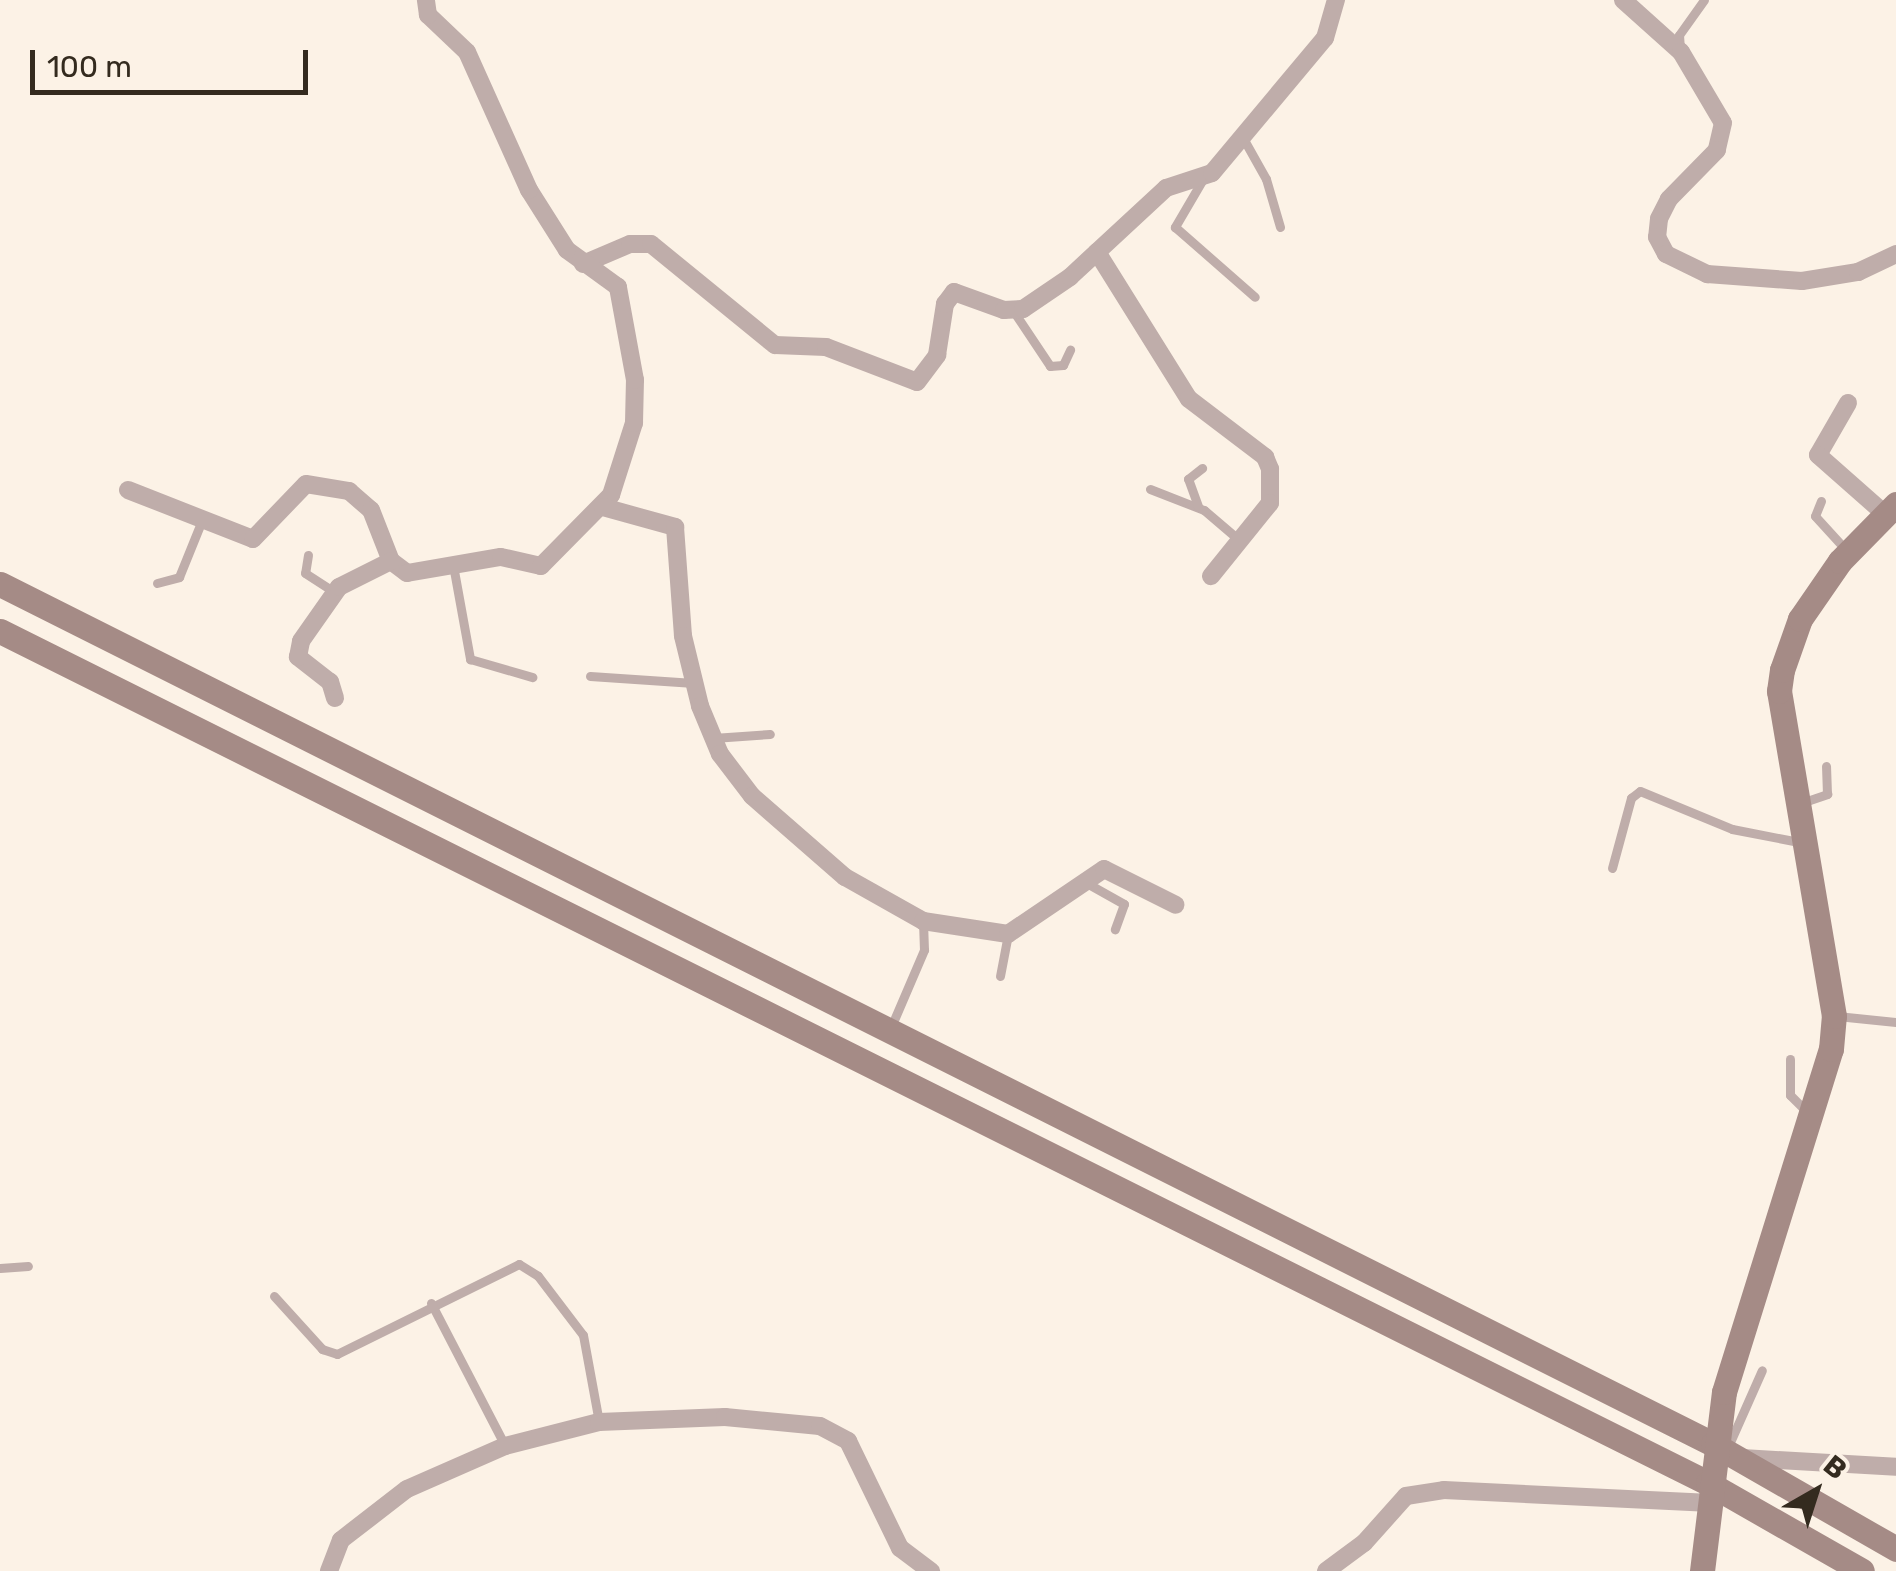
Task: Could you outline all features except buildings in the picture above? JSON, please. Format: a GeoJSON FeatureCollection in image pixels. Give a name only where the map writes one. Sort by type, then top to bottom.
{"type":"FeatureCollection","features":[{"type":"Feature","properties":{"kind":"street"},"geometry":{"type":"LineString","coordinates":[[128,490],[253,538],[306,484],[349,490],[371,510],[391,562],[408,573],[511,556],[541,566],[603,507],[631,436],[635,380],[618,287],[607,274],[583,264],[536,202],[467,52],[428,15],[426,0]]}},
{"type":"Feature","properties":{"kind":"street"},"geometry":{"type":"LineString","coordinates":[[583,264],[630,244],[651,244],[775,345],[826,347],[910,382],[922,379],[937,355],[945,304],[954,292],[1014,312],[1097,252],[1166,188],[1204,177],[1325,38],[1336,0]]}},
{"type":"Feature","properties":{"kind":"street"},"geometry":{"type":"LineString","coordinates":[[1622,0],[1681,52],[1718,106],[1723,139],[1659,220],[1656,237],[1666,254],[1707,274],[1802,280],[1858,272],[1896,254]]}},
{"type":"Feature","properties":{"kind":"street"},"geometry":{"type":"LineString","coordinates":[[1097,252],[1189,399],[1264,457],[1270,504],[1211,576]]}},
{"type":"Feature","properties":{"kind":"street"},"geometry":{"type":"LineString","coordinates":[[1702,1571],[1707,1493],[1725,1451],[1809,1114],[1831,1049],[1834,1016],[1779,691],[1800,619],[1848,552],[1891,509],[1818,454],[1848,403]]}},
{"type":"Feature","properties":{"kind":"street"},"geometry":{"type":"LineString","coordinates":[[603,507],[666,521],[680,536],[683,636],[713,738],[752,796],[799,842],[923,921],[1008,934],[1081,880],[1114,870],[1176,905]]}},
{"type":"Feature","properties":{"kind":"street"},"geometry":{"type":"LineString","coordinates":[[334,698],[330,682],[302,662],[297,650],[334,592],[391,562]]}},
{"type":"Feature","properties":{"kind":"street"},"geometry":{"type":"LineString","coordinates":[[0,584],[1725,1451],[1896,1549]]}},
{"type":"Feature","properties":{"kind":"street"},"geometry":{"type":"LineString","coordinates":[[0,631],[1862,1571]]}},
{"type":"Feature","properties":{"kind":"street"},"geometry":{"type":"LineString","coordinates":[[330,1571],[341,1540],[407,1489],[505,1446],[599,1422],[725,1417],[833,1432],[856,1448],[900,1548],[931,1571]]}},
{"type":"Feature","properties":{"kind":"street"},"geometry":{"type":"LineString","coordinates":[[1725,1451],[1896,1468]]}},
{"type":"Feature","properties":{"kind":"street"},"geometry":{"type":"LineString","coordinates":[[1326,1571],[1364,1543],[1406,1496],[1444,1490],[1707,1493]]}},
{"type":"Feature","properties":{"kind":"lane"},"geometry":{"type":"LineString","coordinates":[[1681,52],[1679,35],[1704,0]]}},
{"type":"Feature","properties":{"kind":"lane"},"geometry":{"type":"LineString","coordinates":[[1242,136],[1266,178],[1280,228]]}},
{"type":"Feature","properties":{"kind":"lane"},"geometry":{"type":"LineString","coordinates":[[1204,177],[1174,228],[1255,297]]}},
{"type":"Feature","properties":{"kind":"lane"},"geometry":{"type":"LineString","coordinates":[[1014,312],[1050,366],[1063,365],[1070,350]]}},
{"type":"Feature","properties":{"kind":"lane"},"geometry":{"type":"LineString","coordinates":[[1198,506],[1188,479],[1202,468]]}},
{"type":"Feature","properties":{"kind":"lane"},"geometry":{"type":"LineString","coordinates":[[1150,490],[1198,506],[1238,539]]}},
{"type":"Feature","properties":{"kind":"lane"},"geometry":{"type":"LineString","coordinates":[[1821,502],[1815,516],[1848,552]]}},
{"type":"Feature","properties":{"kind":"lane"},"geometry":{"type":"LineString","coordinates":[[157,582],[178,577],[202,520]]}},
{"type":"Feature","properties":{"kind":"lane"},"geometry":{"type":"LineString","coordinates":[[308,555],[305,573],[334,592]]}},
{"type":"Feature","properties":{"kind":"lane"},"geometry":{"type":"LineString","coordinates":[[453,565],[470,659],[532,677]]}},
{"type":"Feature","properties":{"kind":"lane"},"geometry":{"type":"LineString","coordinates":[[590,676],[694,683]]}},
{"type":"Feature","properties":{"kind":"lane"},"geometry":{"type":"LineString","coordinates":[[713,738],[770,734]]}},
{"type":"Feature","properties":{"kind":"lane"},"geometry":{"type":"LineString","coordinates":[[1798,804],[1827,794],[1826,766]]}},
{"type":"Feature","properties":{"kind":"lane"},"geometry":{"type":"LineString","coordinates":[[1612,868],[1630,798],[1640,791],[1732,829],[1805,843]]}},
{"type":"Feature","properties":{"kind":"lane"},"geometry":{"type":"LineString","coordinates":[[1081,880],[1124,904],[1115,929]]}},
{"type":"Feature","properties":{"kind":"lane"},"geometry":{"type":"LineString","coordinates":[[890,1030],[924,950],[923,921]]}},
{"type":"Feature","properties":{"kind":"lane"},"geometry":{"type":"LineString","coordinates":[[1000,976],[1008,934]]}},
{"type":"Feature","properties":{"kind":"lane"},"geometry":{"type":"LineString","coordinates":[[1834,1016],[1896,1022]]}},
{"type":"Feature","properties":{"kind":"lane"},"geometry":{"type":"LineString","coordinates":[[1790,1059],[1790,1095],[1809,1114]]}},
{"type":"Feature","properties":{"kind":"lane"},"geometry":{"type":"LineString","coordinates":[[274,1296],[322,1349],[336,1354],[431,1302],[519,1264],[529,1270],[583,1334],[599,1422]]}},
{"type":"Feature","properties":{"kind":"lane"},"geometry":{"type":"LineString","coordinates":[[0,1268],[28,1266]]}},
{"type":"Feature","properties":{"kind":"lane"},"geometry":{"type":"LineString","coordinates":[[431,1302],[505,1446]]}},
{"type":"Feature","properties":{"kind":"lane"},"geometry":{"type":"LineString","coordinates":[[1725,1451],[1762,1370]]}}]}
